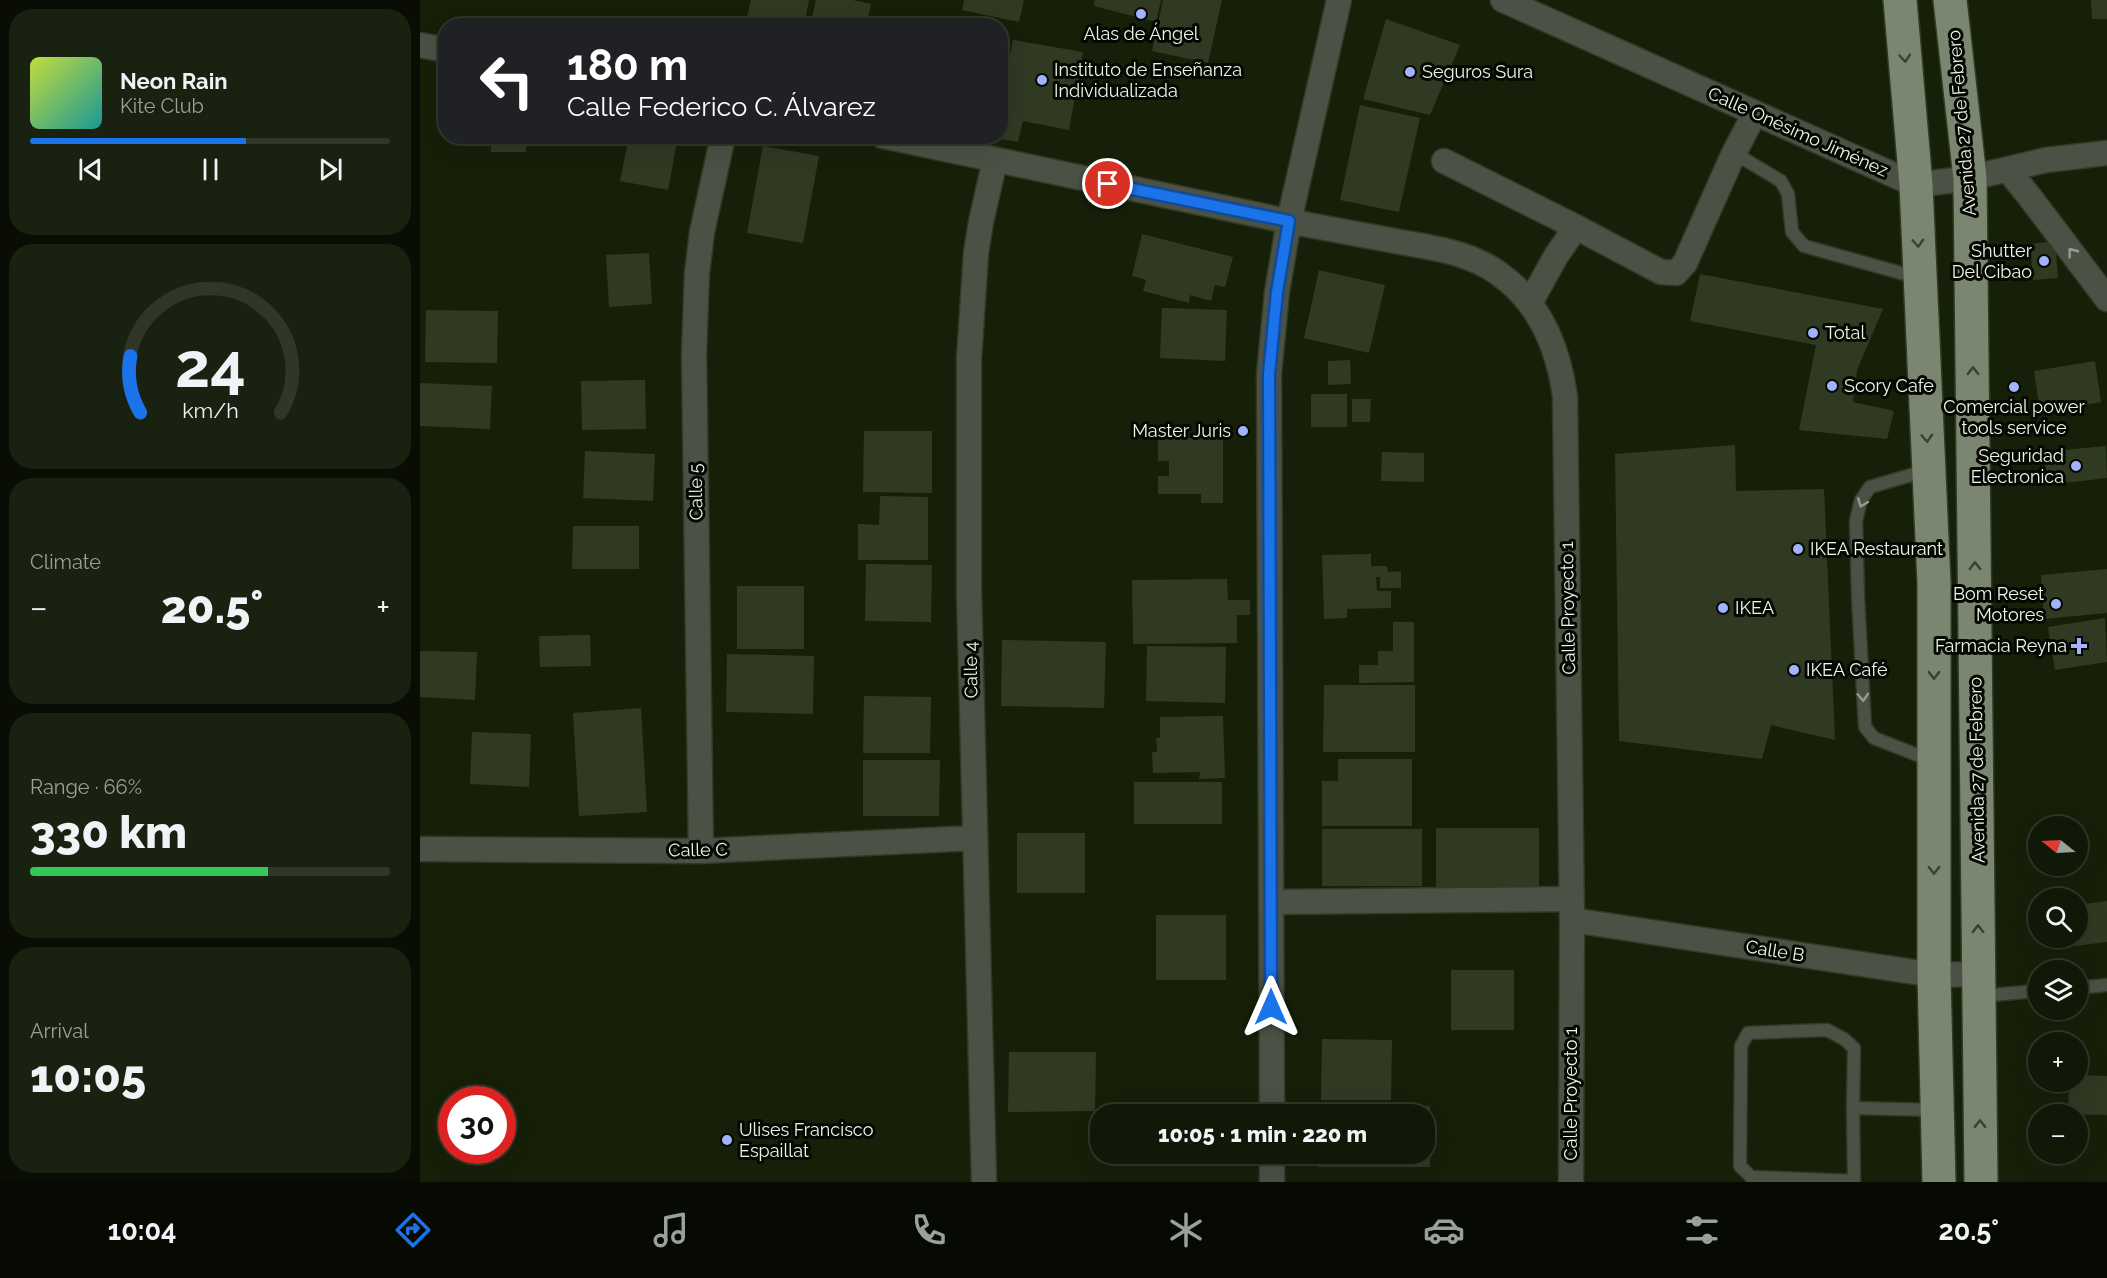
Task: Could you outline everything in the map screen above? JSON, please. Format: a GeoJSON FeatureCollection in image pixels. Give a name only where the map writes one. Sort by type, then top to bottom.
{"type":"FeatureCollection","features":[{"type":"Feature","properties":{"kind":"main road"},"geometry":{"type":"LineString","coordinates":[[1900,0],[1916,185],[1934,584],[1934,975],[1939,1182]]}},
{"type":"Feature","properties":{"kind":"main road","name":"Avenida 27 de Febrero"},"geometry":{"type":"LineString","coordinates":[[1950,0],[1970,178],[1981,1182]]}},
{"type":"Feature","properties":{"kind":"street"},"geometry":{"type":"LineString","coordinates":[[1272,1104],[1269,374],[1277,292],[1289,221],[1339,0]]}},
{"type":"Feature","properties":{"kind":"street","name":"Calle Onésimo Jiménez"},"geometry":{"type":"LineString","coordinates":[[1503,0],[1916,185]]}},
{"type":"Feature","properties":{"kind":"street"},"geometry":{"type":"LineString","coordinates":[[1444,161],[1661,272],[1676,273],[1686,263],[1734,153],[1755,113]]}},
{"type":"Feature","properties":{"kind":"street","name":"Calle 5"},"geometry":{"type":"LineString","coordinates":[[700,851],[694,353],[697,273],[702,232],[721,144]]}},
{"type":"Feature","properties":{"kind":"street","name":"Calle Proyecto 1"},"geometry":{"type":"LineString","coordinates":[[920,144],[1289,221],[1461,254],[1498,273],[1530,303],[1545,325],[1562,372],[1564,396],[1572,909],[1571,1182]]}},
{"type":"Feature","properties":{"kind":"street"},"geometry":{"type":"LineString","coordinates":[[1916,185],[1970,178],[2046,160],[2107,153]]}},
{"type":"Feature","properties":{"kind":"street","name":"Calle 4"},"geometry":{"type":"LineString","coordinates":[[984,1182],[969,591],[969,359],[973,285],[979,232],[995,160]]}},
{"type":"Feature","properties":{"kind":"street"},"geometry":{"type":"LineString","coordinates":[[2007,169],[2107,299]]}},
{"type":"Feature","properties":{"kind":"street"},"geometry":{"type":"LineString","coordinates":[[1530,303],[1556,256],[1576,227]]}},
{"type":"Feature","properties":{"kind":"street","name":"Calle C"},"geometry":{"type":"LineString","coordinates":[[420,849],[700,851],[975,838]]}},
{"type":"Feature","properties":{"kind":"street","name":"Calle B"},"geometry":{"type":"LineString","coordinates":[[1271,902],[1572,909],[1979,985]]}},
{"type":"Feature","properties":{"kind":"street"},"geometry":{"type":"LineString","coordinates":[[1272,1164],[1272,1182]]}},
{"type":"Feature","properties":{"kind":"lane"},"geometry":{"type":"LineString","coordinates":[[1734,153],[1781,181],[1788,194],[1792,232],[1804,246],[1920,278]]}},
{"type":"Feature","properties":{"kind":"lane"},"geometry":{"type":"LineString","coordinates":[[1929,470],[1870,487],[1861,500],[1856,521],[1865,727],[1874,738],[1934,762]]}},
{"type":"Feature","properties":{"kind":"lane"},"geometry":{"type":"LineString","coordinates":[[1979,985],[2028,990]]}},
{"type":"Feature","properties":{"kind":"lane"},"geometry":{"type":"LineString","coordinates":[[2088,987],[2107,986]]}},
{"type":"Feature","properties":{"kind":"lane"},"geometry":{"type":"LineString","coordinates":[[1827,1030],[1845,1039],[1854,1048],[1854,1181],[1751,1177],[1740,1166],[1741,1046],[1748,1033],[1827,1030]]}},
{"type":"Feature","properties":{"kind":"lane"},"geometry":{"type":"LineString","coordinates":[[1853,1108],[1937,1110]]}},
{"type":"Feature","properties":{"kind":"building"},"geometry":{"type":"Polygon","coordinates":[[[751,0],[809,0],[806,18],[747,18],[751,0]]]}},
{"type":"Feature","properties":{"kind":"building"},"geometry":{"type":"Polygon","coordinates":[[[816,0],[853,0],[871,4],[868,18],[812,18],[816,0]]]}},
{"type":"Feature","properties":{"kind":"building"},"geometry":{"type":"Polygon","coordinates":[[[964,0],[1024,0],[1019,22],[962,10],[964,0]]]}},
{"type":"Feature","properties":{"kind":"building","name":"Alas de Ángel"},"geometry":{"type":"Polygon","coordinates":[[[1095,0],[1161,0],[1156,22],[1094,6],[1095,0]]]}},
{"type":"Feature","properties":{"kind":"building"},"geometry":{"type":"Polygon","coordinates":[[[1163,0],[1222,0],[1208,63],[1152,51],[1163,0]]]}},
{"type":"Feature","properties":{"kind":"building"},"geometry":{"type":"Polygon","coordinates":[[[2091,0],[2107,0],[2107,19],[2092,19],[2091,0]]]}},
{"type":"Feature","properties":{"kind":"building","name":"Seguros Sura"},"geometry":{"type":"Polygon","coordinates":[[[1386,19],[1460,45],[1430,115],[1363,99],[1386,19]]]}},
{"type":"Feature","properties":{"kind":"building","name":"Instituto de Enseñanza Individualizada"},"geometry":{"type":"Polygon","coordinates":[[[1013,40],[1083,52],[1069,130],[1023,121],[1018,142],[1008,140],[1008,66],[1013,40]]]}},
{"type":"Feature","properties":{"kind":"building"},"geometry":{"type":"Polygon","coordinates":[[[1360,105],[1420,118],[1399,212],[1340,200],[1360,105]]]}},
{"type":"Feature","properties":{"kind":"building"},"geometry":{"type":"Polygon","coordinates":[[[491,144],[526,144],[526,152],[491,152],[491,144]]]}},
{"type":"Feature","properties":{"kind":"building"},"geometry":{"type":"Polygon","coordinates":[[[627,144],[677,144],[668,190],[620,181],[627,144]]]}},
{"type":"Feature","properties":{"kind":"building"},"geometry":{"type":"Polygon","coordinates":[[[763,146],[819,156],[803,243],[747,233],[763,146]]]}},
{"type":"Feature","properties":{"kind":"building"},"geometry":{"type":"Polygon","coordinates":[[[1142,234],[1233,257],[1225,287],[1215,285],[1211,301],[1190,295],[1189,303],[1143,291],[1146,280],[1132,276],[1142,234]]]}},
{"type":"Feature","properties":{"kind":"building","name":"Shutter Del Cibao"},"geometry":{"type":"Polygon","coordinates":[[[2055,241],[2058,278],[2033,280],[2030,244],[2055,241]]]}},
{"type":"Feature","properties":{"kind":"building"},"geometry":{"type":"Polygon","coordinates":[[[649,253],[652,304],[609,307],[606,255],[649,253]]]}},
{"type":"Feature","properties":{"kind":"building"},"geometry":{"type":"Polygon","coordinates":[[[1319,270],[1385,285],[1369,353],[1304,338],[1319,270]]]}},
{"type":"Feature","properties":{"kind":"building","name":"Total"},"geometry":{"type":"Polygon","coordinates":[[[1700,274],[1883,309],[1857,370],[1853,402],[1894,411],[1887,439],[1799,430],[1816,345],[1690,321],[1700,274]]]}},
{"type":"Feature","properties":{"kind":"building"},"geometry":{"type":"Polygon","coordinates":[[[1162,308],[1227,310],[1225,361],[1160,358],[1162,308]]]}},
{"type":"Feature","properties":{"kind":"building"},"geometry":{"type":"Polygon","coordinates":[[[426,310],[498,311],[497,363],[425,362],[426,310]]]}},
{"type":"Feature","properties":{"kind":"building"},"geometry":{"type":"Polygon","coordinates":[[[1350,360],[1351,384],[1328,385],[1328,361],[1350,360]]]}},
{"type":"Feature","properties":{"kind":"building"},"geometry":{"type":"Polygon","coordinates":[[[2095,361],[2101,402],[2040,412],[2034,371],[2095,361]]]}},
{"type":"Feature","properties":{"kind":"building"},"geometry":{"type":"Polygon","coordinates":[[[645,380],[646,429],[582,430],[581,381],[645,380]]]}},
{"type":"Feature","properties":{"kind":"building"},"geometry":{"type":"Polygon","coordinates":[[[420,383],[492,386],[490,429],[420,426],[420,383]]]}},
{"type":"Feature","properties":{"kind":"building"},"geometry":{"type":"Polygon","coordinates":[[[1311,394],[1347,394],[1347,427],[1311,427],[1311,394]]]}},
{"type":"Feature","properties":{"kind":"building"},"geometry":{"type":"Polygon","coordinates":[[[1352,399],[1371,399],[1370,422],[1352,422],[1352,399]]]}},
{"type":"Feature","properties":{"kind":"building"},"geometry":{"type":"Polygon","coordinates":[[[864,431],[932,431],[932,493],[863,492],[864,431]]]}},
{"type":"Feature","properties":{"kind":"building"},"geometry":{"type":"Polygon","coordinates":[[[1158,438],[1223,438],[1223,503],[1201,503],[1201,494],[1158,494],[1158,476],[1169,476],[1169,461],[1158,461],[1158,438]]]}},
{"type":"Feature","properties":{"kind":"building","name":"IKEA"},"geometry":{"type":"Polygon","coordinates":[[[1735,445],[1736,491],[1824,489],[1835,740],[1771,725],[1762,759],[1619,741],[1615,454],[1735,445]]]}},
{"type":"Feature","properties":{"kind":"building","name":"Seguridad Electronica"},"geometry":{"type":"Polygon","coordinates":[[[2106,446],[2107,478],[2047,485],[2043,452],[2106,446]]]}},
{"type":"Feature","properties":{"kind":"building"},"geometry":{"type":"Polygon","coordinates":[[[585,451],[655,454],[653,501],[583,498],[585,451]]]}},
{"type":"Feature","properties":{"kind":"building"},"geometry":{"type":"Polygon","coordinates":[[[1382,452],[1424,453],[1424,482],[1381,481],[1382,452]]]}},
{"type":"Feature","properties":{"kind":"building"},"geometry":{"type":"Polygon","coordinates":[[[880,496],[928,497],[928,560],[858,560],[858,524],[879,525],[880,496]]]}},
{"type":"Feature","properties":{"kind":"building"},"geometry":{"type":"Polygon","coordinates":[[[573,526],[639,526],[639,569],[572,569],[573,526]]]}},
{"type":"Feature","properties":{"kind":"building"},"geometry":{"type":"Polygon","coordinates":[[[1371,554],[1371,566],[1387,566],[1388,572],[1401,571],[1401,588],[1380,588],[1380,577],[1376,577],[1377,591],[1391,591],[1391,608],[1347,609],[1347,618],[1324,619],[1322,555],[1371,554]]]}},
{"type":"Feature","properties":{"kind":"building"},"geometry":{"type":"Polygon","coordinates":[[[866,564],[932,565],[931,622],[865,621],[866,564]]]}},
{"type":"Feature","properties":{"kind":"building"},"geometry":{"type":"Polygon","coordinates":[[[2107,569],[2107,613],[2044,619],[2041,575],[2107,569]]]}},
{"type":"Feature","properties":{"kind":"building"},"geometry":{"type":"Polygon","coordinates":[[[1227,579],[1228,600],[1250,600],[1250,615],[1237,615],[1237,643],[1133,644],[1132,580],[1227,579]]]}},
{"type":"Feature","properties":{"kind":"building"},"geometry":{"type":"Polygon","coordinates":[[[737,586],[804,586],[804,649],[737,649],[737,586]]]}},
{"type":"Feature","properties":{"kind":"building","name":"Farmacia Reyna"},"geometry":{"type":"Polygon","coordinates":[[[2105,618],[2107,662],[2055,670],[2048,627],[2105,618]]]}},
{"type":"Feature","properties":{"kind":"building"},"geometry":{"type":"Polygon","coordinates":[[[1393,622],[1414,622],[1414,682],[1359,683],[1359,665],[1378,665],[1378,651],[1393,651],[1393,622]]]}},
{"type":"Feature","properties":{"kind":"building"},"geometry":{"type":"Polygon","coordinates":[[[590,635],[591,666],[540,667],[539,636],[590,635]]]}},
{"type":"Feature","properties":{"kind":"building"},"geometry":{"type":"Polygon","coordinates":[[[1002,640],[1106,642],[1104,708],[1001,706],[1002,640]]]}},
{"type":"Feature","properties":{"kind":"building"},"geometry":{"type":"Polygon","coordinates":[[[1147,646],[1226,647],[1225,703],[1146,701],[1147,646]]]}},
{"type":"Feature","properties":{"kind":"building"},"geometry":{"type":"Polygon","coordinates":[[[420,651],[477,652],[475,700],[420,697],[420,651]]]}},
{"type":"Feature","properties":{"kind":"building"},"geometry":{"type":"Polygon","coordinates":[[[727,654],[814,656],[813,714],[726,712],[727,654]]]}},
{"type":"Feature","properties":{"kind":"building"},"geometry":{"type":"Polygon","coordinates":[[[1324,685],[1415,685],[1415,752],[1323,752],[1324,685]]]}},
{"type":"Feature","properties":{"kind":"building"},"geometry":{"type":"Polygon","coordinates":[[[864,696],[931,697],[930,753],[863,753],[864,696]]]}},
{"type":"Feature","properties":{"kind":"building"},"geometry":{"type":"Polygon","coordinates":[[[641,708],[647,812],[579,816],[573,713],[641,708]]]}},
{"type":"Feature","properties":{"kind":"building"},"geometry":{"type":"Polygon","coordinates":[[[1223,716],[1225,778],[1199,779],[1200,772],[1153,773],[1152,752],[1157,752],[1156,738],[1160,738],[1160,717],[1223,716]]]}},
{"type":"Feature","properties":{"kind":"building"},"geometry":{"type":"Polygon","coordinates":[[[472,732],[531,734],[529,787],[470,784],[472,732]]]}},
{"type":"Feature","properties":{"kind":"building"},"geometry":{"type":"Polygon","coordinates":[[[1338,759],[1412,759],[1412,826],[1322,826],[1322,781],[1338,781],[1338,759]]]}},
{"type":"Feature","properties":{"kind":"building"},"geometry":{"type":"Polygon","coordinates":[[[863,760],[940,760],[939,816],[863,816],[863,760]]]}},
{"type":"Feature","properties":{"kind":"building"},"geometry":{"type":"Polygon","coordinates":[[[1134,782],[1222,782],[1222,824],[1134,824],[1134,782]]]}},
{"type":"Feature","properties":{"kind":"building"},"geometry":{"type":"Polygon","coordinates":[[[1436,828],[1539,828],[1539,890],[1436,890],[1436,828]]]}},
{"type":"Feature","properties":{"kind":"building"},"geometry":{"type":"Polygon","coordinates":[[[1322,829],[1422,829],[1422,886],[1322,886],[1322,829]]]}},
{"type":"Feature","properties":{"kind":"building"},"geometry":{"type":"Polygon","coordinates":[[[1017,833],[1085,833],[1085,893],[1017,893],[1017,833]]]}},
{"type":"Feature","properties":{"kind":"building"},"geometry":{"type":"Polygon","coordinates":[[[2107,901],[2107,942],[2088,944],[2088,904],[2107,901]]]}},
{"type":"Feature","properties":{"kind":"building"},"geometry":{"type":"Polygon","coordinates":[[[1156,915],[1226,915],[1226,980],[1156,980],[1156,915]]]}},
{"type":"Feature","properties":{"kind":"building"},"geometry":{"type":"Polygon","coordinates":[[[1451,970],[1514,970],[1514,1030],[1451,1030],[1451,970]]]}},
{"type":"Feature","properties":{"kind":"building"},"geometry":{"type":"Polygon","coordinates":[[[1322,1039],[1392,1040],[1391,1100],[1321,1100],[1322,1039]]]}},
{"type":"Feature","properties":{"kind":"building"},"geometry":{"type":"Polygon","coordinates":[[[1009,1052],[1096,1052],[1095,1104],[1090,1104],[1090,1111],[1008,1112],[1009,1052]]]}},
{"type":"Feature","properties":{"kind":"building"},"geometry":{"type":"Polygon","coordinates":[[[2088,1075],[2107,1076],[2107,1115],[2088,1115],[2088,1104],[2068,1104],[2069,1092],[2088,1092],[2088,1075]]]}},
{"type":"Feature","properties":{"kind":"building"},"geometry":{"type":"Polygon","coordinates":[[[1318,1164],[1430,1164],[1430,1167],[1318,1167],[1318,1164]]]}},
{"type":"Feature","properties":{"kind":"place","name":"Alas de Ángel"},"geometry":{"type":"Point","coordinates":[1141,14]}},
{"type":"Feature","properties":{"kind":"place","name":"Seguros Sura"},"geometry":{"type":"Point","coordinates":[1410,72]}},
{"type":"Feature","properties":{"kind":"place","name":"Instituto de Enseñanza Individualizada"},"geometry":{"type":"Point","coordinates":[1042,80]}},
{"type":"Feature","properties":{"kind":"place","name":"Shutter Del Cibao"},"geometry":{"type":"Point","coordinates":[2044,261]}},
{"type":"Feature","properties":{"kind":"place","name":"Total"},"geometry":{"type":"Point","coordinates":[1813,333]}},
{"type":"Feature","properties":{"kind":"place","name":"Scory Cafe"},"geometry":{"type":"Point","coordinates":[1832,386]}},
{"type":"Feature","properties":{"kind":"place","name":"Comercial power tools service"},"geometry":{"type":"Point","coordinates":[2014,387]}},
{"type":"Feature","properties":{"kind":"place","name":"Master Juris"},"geometry":{"type":"Point","coordinates":[1243,431]}},
{"type":"Feature","properties":{"kind":"place","name":"Seguridad Electronica"},"geometry":{"type":"Point","coordinates":[2076,466]}},
{"type":"Feature","properties":{"kind":"place","name":"IKEA Restaurant"},"geometry":{"type":"Point","coordinates":[1798,549]}},
{"type":"Feature","properties":{"kind":"place","name":"Bom Reset Motores"},"geometry":{"type":"Point","coordinates":[2056,604]}},
{"type":"Feature","properties":{"kind":"place","name":"IKEA"},"geometry":{"type":"Point","coordinates":[1723,608]}},
{"type":"Feature","properties":{"kind":"place","name":"Farmacia Reyna"},"geometry":{"type":"Point","coordinates":[2079,646]}},
{"type":"Feature","properties":{"kind":"place","name":"IKEA Café"},"geometry":{"type":"Point","coordinates":[1794,670]}},
{"type":"Feature","properties":{"kind":"place","name":"Ulises Francisco Espaillat"},"geometry":{"type":"Point","coordinates":[727,1140]}},
{"type":"Feature","properties":{"kind":"route"},"geometry":{"type":"LineString","coordinates":[[1108,184],[1289,221],[1277,292],[1269,374],[1271,1007]]}}]}
